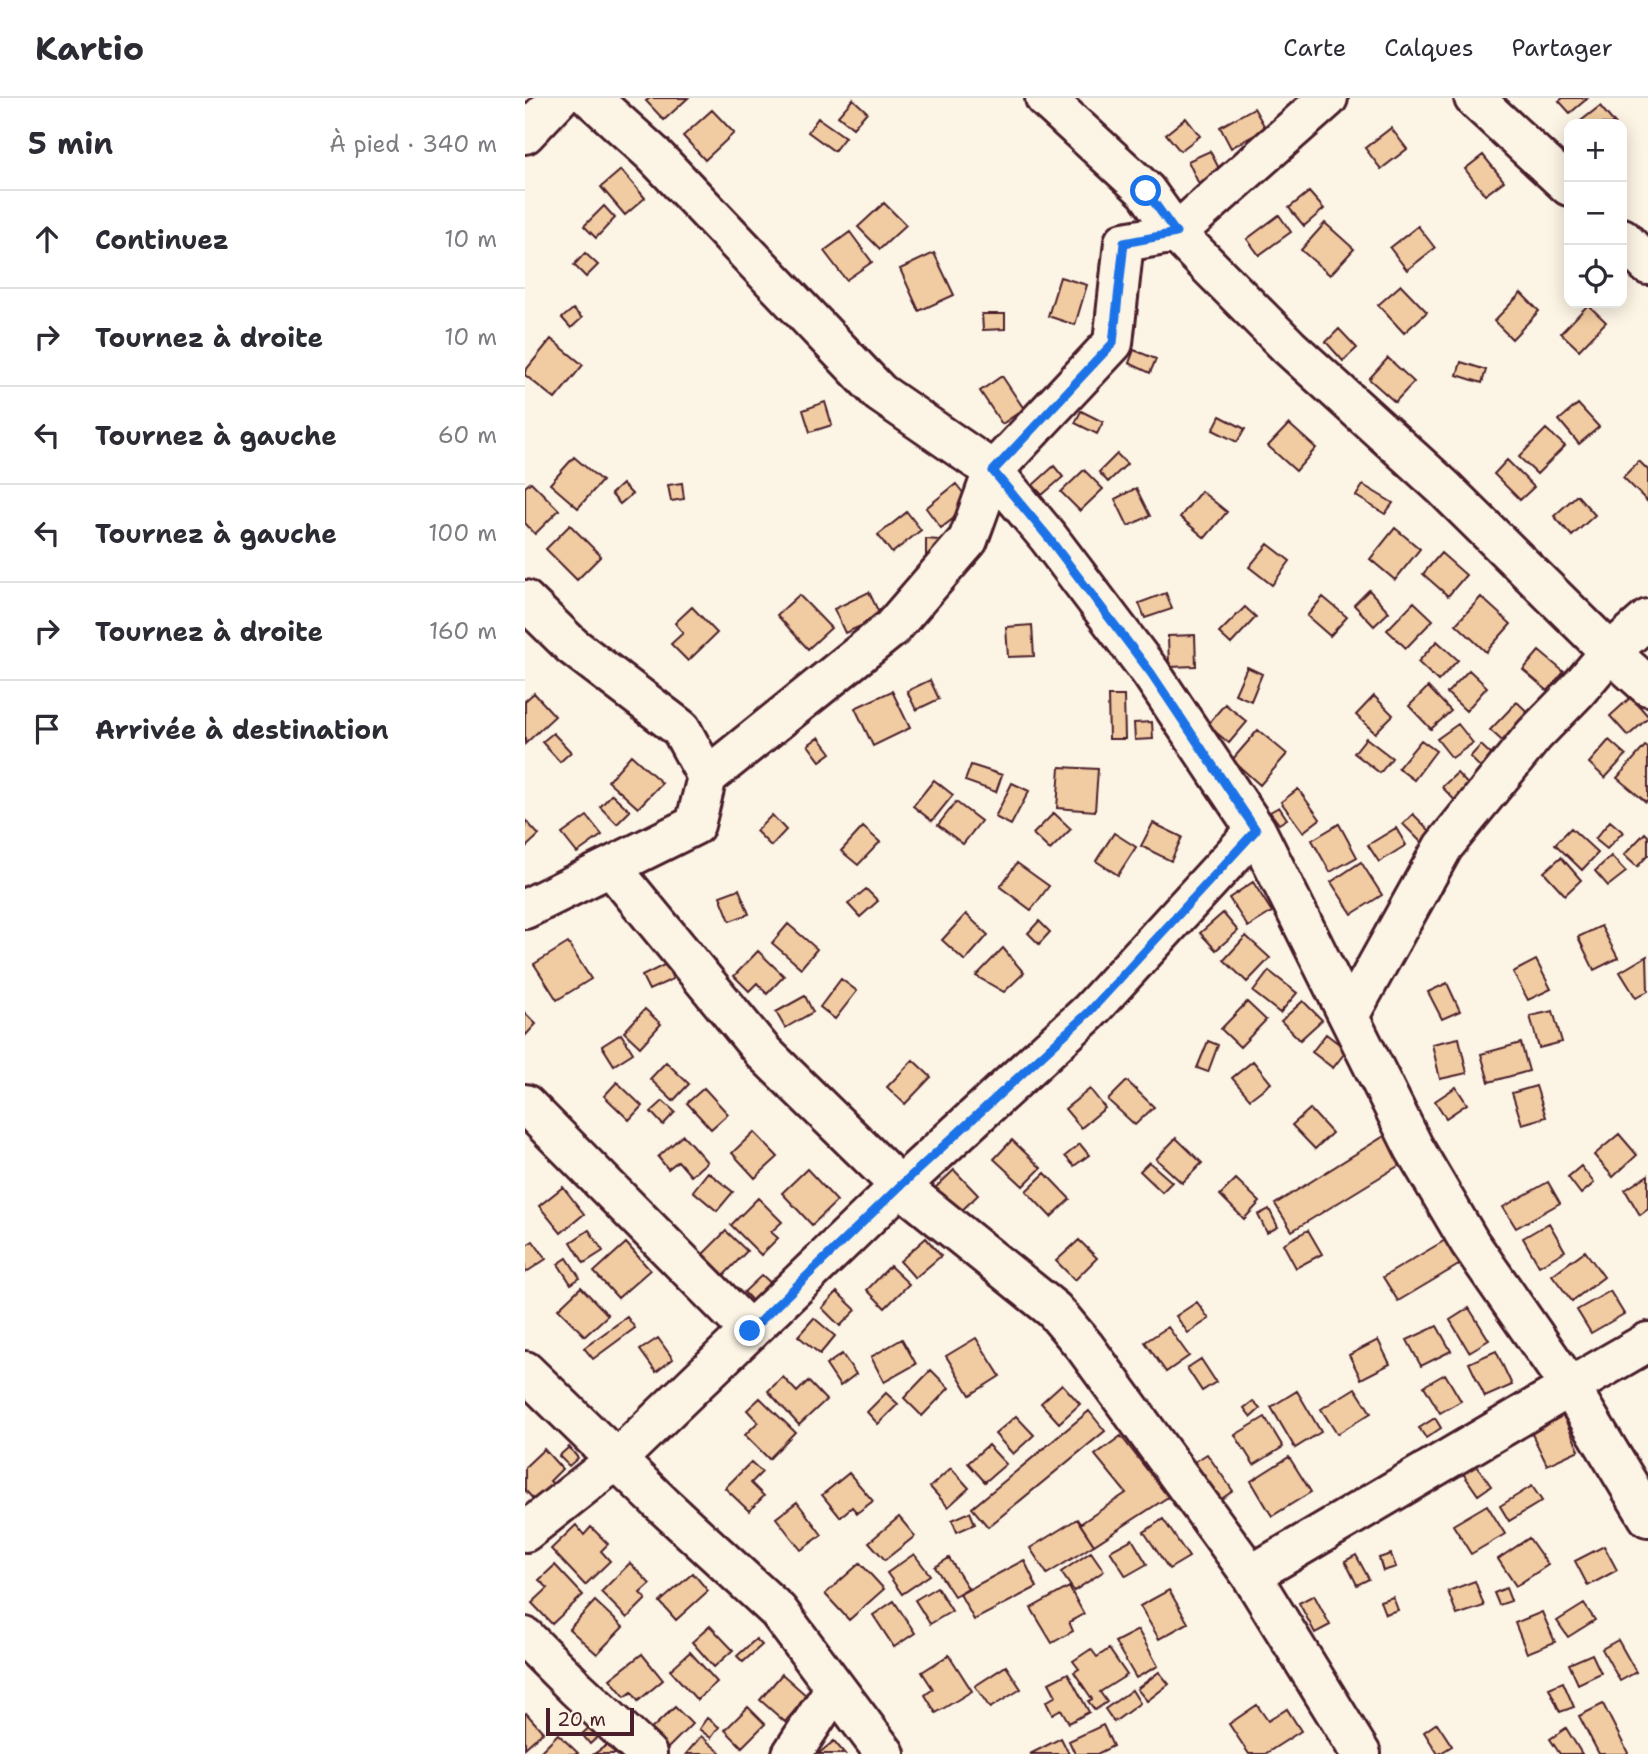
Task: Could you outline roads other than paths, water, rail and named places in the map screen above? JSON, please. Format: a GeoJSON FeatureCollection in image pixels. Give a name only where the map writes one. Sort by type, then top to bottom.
{"type":"FeatureCollection","features":[{"type":"Feature","properties":{"kind":"street"},"geometry":{"type":"LineString","coordinates":[[525,134],[559,98]]}},
{"type":"Feature","properties":{"kind":"street"},"geometry":{"type":"LineString","coordinates":[[591,98],[653,154],[880,393],[993,471],[1048,537],[1151,673],[1256,830],[1414,1148],[1470,1243],[1570,1387],[1648,1517]]}},
{"type":"Feature","properties":{"kind":"street"},"geometry":{"type":"LineString","coordinates":[[1045,98],[1146,191],[1176,233],[1289,347],[1444,488],[1648,687]]}},
{"type":"Feature","properties":{"kind":"street"},"geometry":{"type":"LineString","coordinates":[[525,909],[695,825],[707,777],[892,628],[968,540],[993,471],[1113,343],[1124,243],[1176,233],[1328,98]]}},
{"type":"Feature","properties":{"kind":"street"},"geometry":{"type":"LineString","coordinates":[[1474,98],[1565,182]]}},
{"type":"Feature","properties":{"kind":"street"},"geometry":{"type":"LineString","coordinates":[[1627,243],[1648,265]]}},
{"type":"Feature","properties":{"kind":"street"},"geometry":{"type":"LineString","coordinates":[[525,600],[572,646],[681,729],[707,777]]}},
{"type":"Feature","properties":{"kind":"street"},"geometry":{"type":"LineString","coordinates":[[1349,1016],[1443,847],[1534,735],[1610,652],[1648,619]]}},
{"type":"Feature","properties":{"kind":"street"},"geometry":{"type":"LineString","coordinates":[[525,1532],[616,1460],[900,1186],[1089,1012],[1256,830]]}},
{"type":"Feature","properties":{"kind":"street"},"geometry":{"type":"LineString","coordinates":[[611,867],[763,1052],[900,1186],[1053,1310],[1085,1347],[1251,1575],[1361,1754]]}},
{"type":"Feature","properties":{"kind":"street"},"geometry":{"type":"LineString","coordinates":[[525,1104],[750,1331]]}},
{"type":"Feature","properties":{"kind":"street"},"geometry":{"type":"LineString","coordinates":[[1251,1575],[1648,1342]]}},
{"type":"Feature","properties":{"kind":"street"},"geometry":{"type":"LineString","coordinates":[[525,1371],[778,1611],[885,1754]]}},
{"type":"Feature","properties":{"kind":"street"},"geometry":{"type":"LineString","coordinates":[[525,1637],[647,1754]]}},
{"type":"Feature","properties":{"kind":"street"},"geometry":{"type":"LineString","coordinates":[[792,1754],[835,1688]]}}]}
